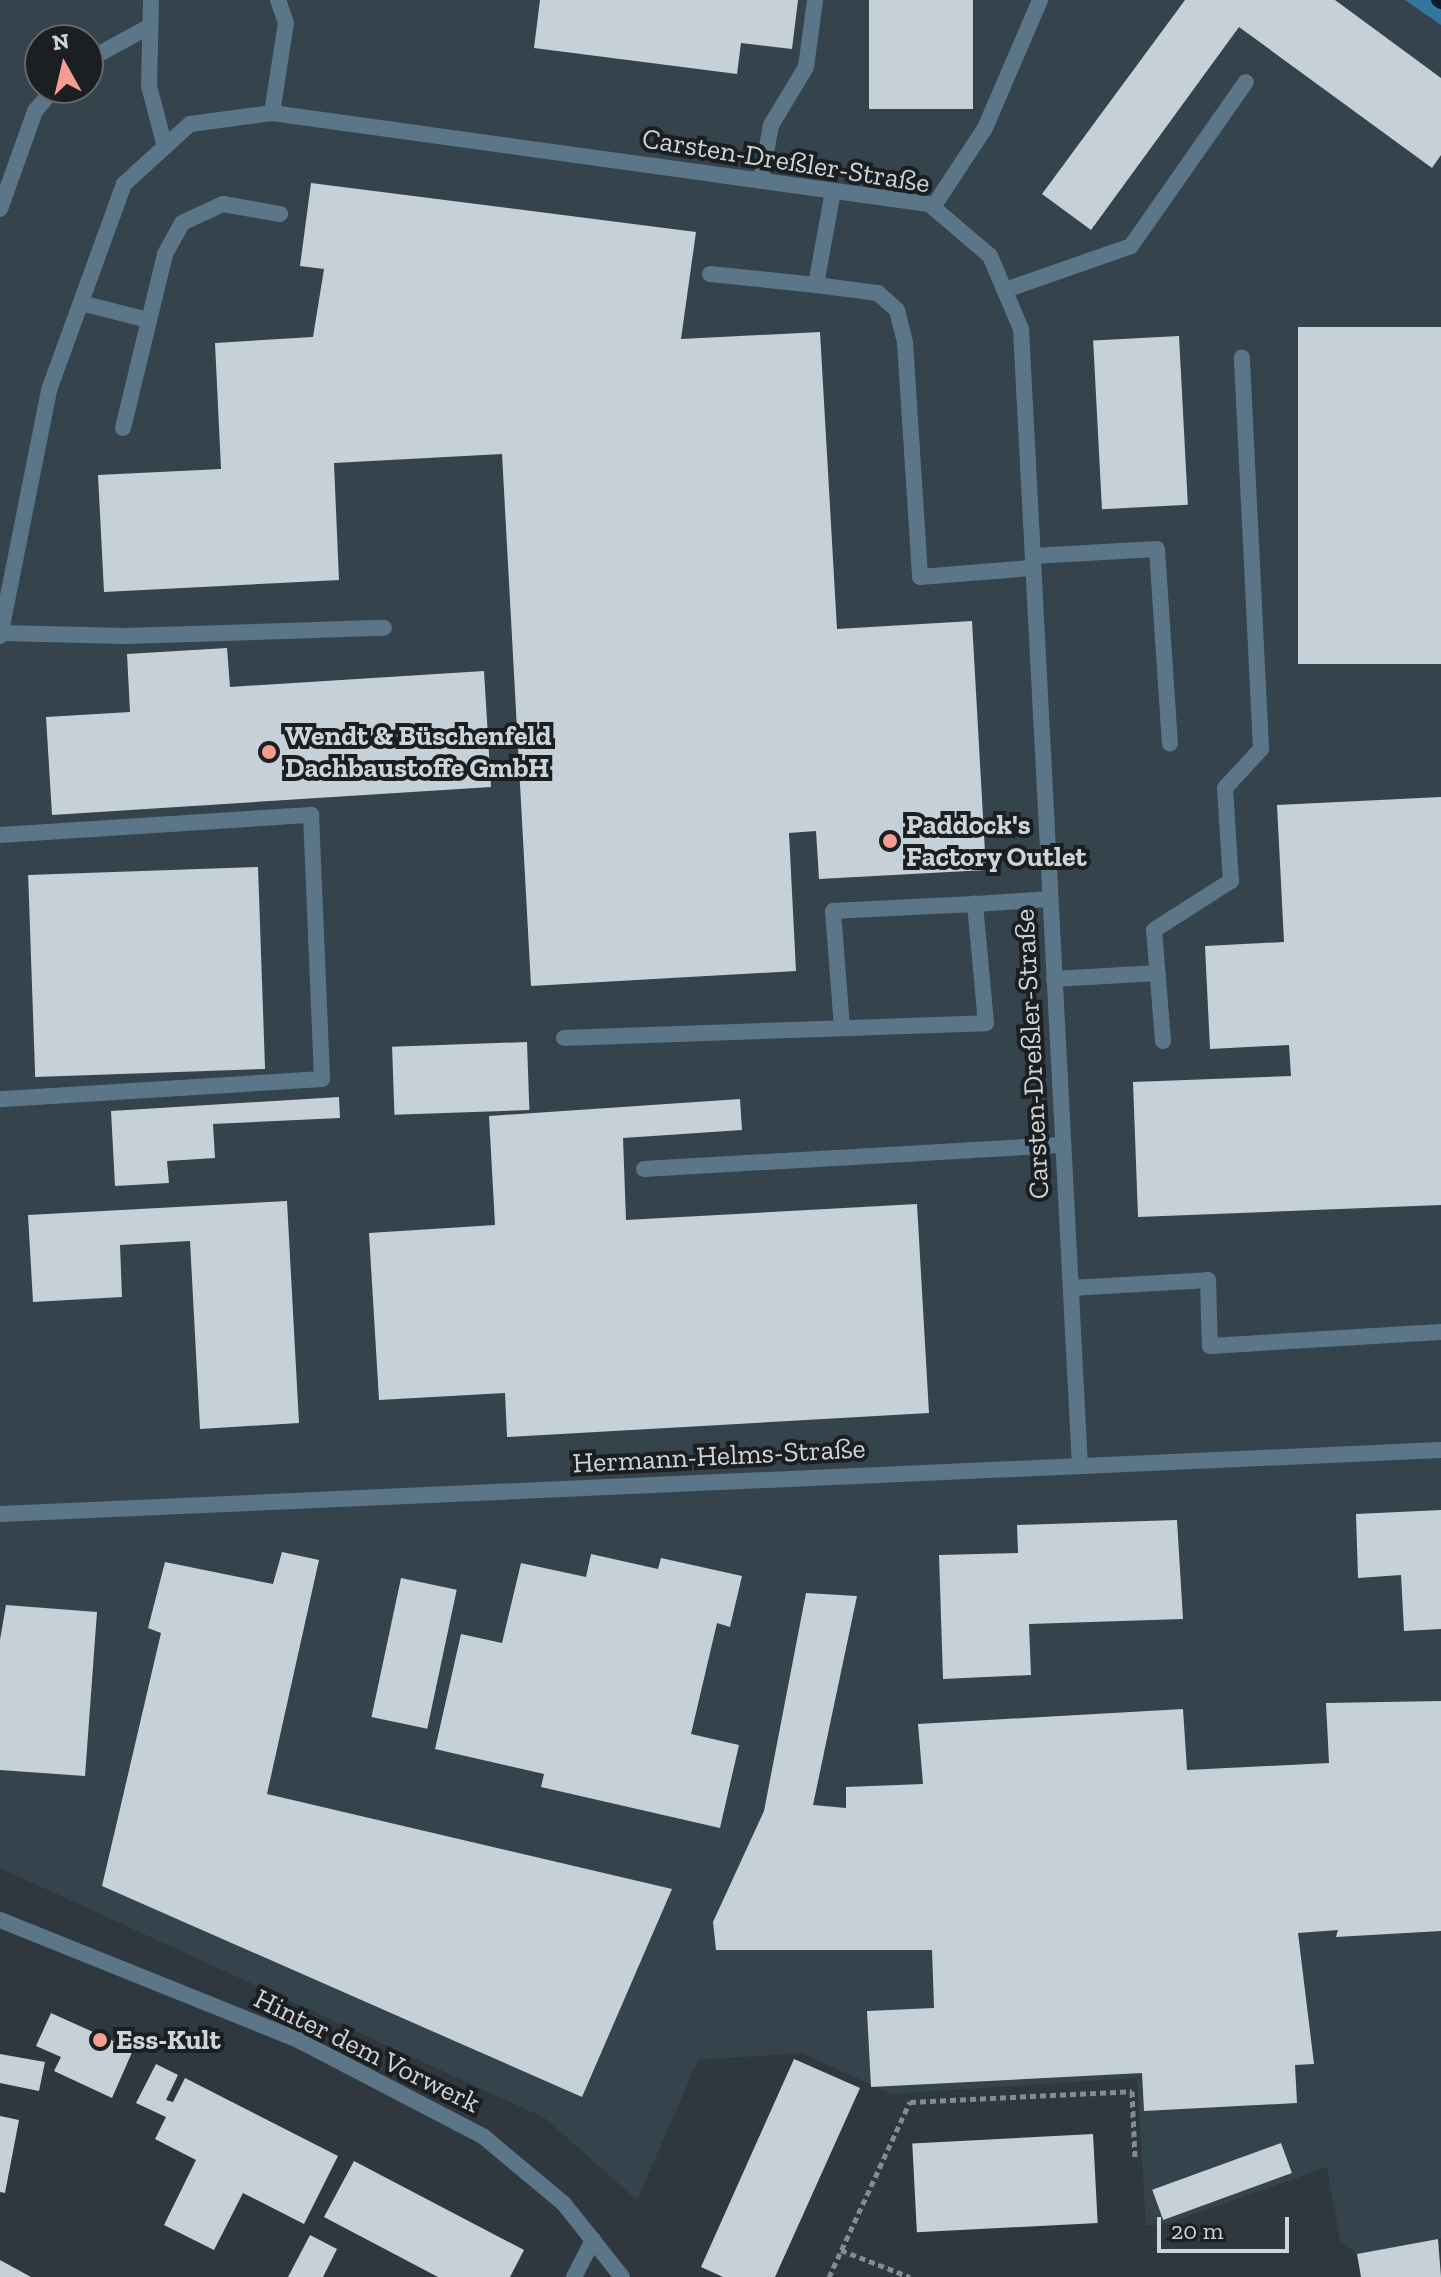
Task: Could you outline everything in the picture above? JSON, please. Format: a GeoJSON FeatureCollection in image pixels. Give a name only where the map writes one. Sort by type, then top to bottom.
{"type":"FeatureCollection","features":[{"type":"Feature","properties":{"kind":"street"},"geometry":{"type":"LineString","coordinates":[[151,0],[149,86],[165,147]]}},
{"type":"Feature","properties":{"kind":"street"},"geometry":{"type":"LineString","coordinates":[[272,113],[286,23],[278,0]]}},
{"type":"Feature","properties":{"kind":"street"},"geometry":{"type":"LineString","coordinates":[[761,181],[771,125],[806,67],[815,0]]}},
{"type":"Feature","properties":{"kind":"street"},"geometry":{"type":"LineString","coordinates":[[933,207],[985,128],[1040,0]]}},
{"type":"Feature","properties":{"kind":"street"},"geometry":{"type":"LineString","coordinates":[[104,51],[150,26]]}},
{"type":"Feature","properties":{"kind":"street"},"geometry":{"type":"LineString","coordinates":[[1005,290],[1131,246],[1246,82]]}},
{"type":"Feature","properties":{"kind":"street"},"geometry":{"type":"LineString","coordinates":[[0,209],[35,111],[41,104]]}},
{"type":"Feature","properties":{"kind":"street","name":"Carsten-Dreßler-Straße"},"geometry":{"type":"LineString","coordinates":[[0,634],[49,390],[124,184],[190,124],[272,113],[933,207],[990,256],[1021,329],[1080,1465]]}},
{"type":"Feature","properties":{"kind":"street"},"geometry":{"type":"LineString","coordinates":[[816,285],[833,191]]}},
{"type":"Feature","properties":{"kind":"street"},"geometry":{"type":"LineString","coordinates":[[123,428],[165,254],[182,223],[223,204],[280,214]]}},
{"type":"Feature","properties":{"kind":"street"},"geometry":{"type":"LineString","coordinates":[[710,274],[878,293],[897,310],[905,343],[920,577],[1157,549],[1170,744]]}},
{"type":"Feature","properties":{"kind":"street"},"geometry":{"type":"LineString","coordinates":[[81,303],[148,320]]}},
{"type":"Feature","properties":{"kind":"street"},"geometry":{"type":"LineString","coordinates":[[1163,1041],[1154,930],[1231,881],[1225,788],[1261,749],[1242,357]]}},
{"type":"Feature","properties":{"kind":"street"},"geometry":{"type":"LineString","coordinates":[[0,634],[125,636],[384,628]]}},
{"type":"Feature","properties":{"kind":"street"},"geometry":{"type":"LineString","coordinates":[[0,835],[311,815],[322,1079],[0,1099]]}},
{"type":"Feature","properties":{"kind":"street"},"geometry":{"type":"LineString","coordinates":[[842,1028],[833,911],[1050,899]]}},
{"type":"Feature","properties":{"kind":"street"},"geometry":{"type":"LineString","coordinates":[[564,1038],[986,1023],[975,904]]}},
{"type":"Feature","properties":{"kind":"street"},"geometry":{"type":"LineString","coordinates":[[1054,979],[1158,973]]}},
{"type":"Feature","properties":{"kind":"street"},"geometry":{"type":"LineString","coordinates":[[644,1169],[1063,1145]]}},
{"type":"Feature","properties":{"kind":"street"},"geometry":{"type":"LineString","coordinates":[[1071,1288],[1208,1280],[1210,1346],[1441,1332]]}},
{"type":"Feature","properties":{"kind":"street","name":"Hermann-Helms-Straße"},"geometry":{"type":"LineString","coordinates":[[0,1514],[1441,1450]]}},
{"type":"Feature","properties":{"kind":"street","name":"Hinter dem Vorwerk"},"geometry":{"type":"LineString","coordinates":[[0,1920],[298,2040],[484,2137],[564,2204],[622,2277]]}},
{"type":"Feature","properties":{"kind":"street"},"geometry":{"type":"LineString","coordinates":[[574,2277],[593,2240]]}},
{"type":"Feature","properties":{"kind":"path"},"geometry":{"type":"LineString","coordinates":[[829,2277],[910,2102],[1132,2091],[1135,2157]]}},
{"type":"Feature","properties":{"kind":"path"},"geometry":{"type":"LineString","coordinates":[[841,2250],[910,2277]]}},
{"type":"Feature","properties":{"kind":"shaded area"},"geometry":{"type":"Polygon","coordinates":[[[0,0],[1419,0],[1441,16],[1441,2238],[1357,2254],[1340,2240],[1327,2167],[1163,2225],[1146,2225],[1137,2078],[891,2094],[802,2053],[698,2060],[637,2200],[545,2118],[0,1868],[0,0]]]}},
{"type":"Feature","properties":{"kind":"shaded area"},"geometry":{"type":"Polygon","coordinates":[[[1405,0],[1441,0],[1441,25],[1405,0]]]}},
{"type":"Feature","properties":{"kind":"building"},"geometry":{"type":"Polygon","coordinates":[[[540,0],[798,0],[792,49],[741,43],[737,74],[534,48],[540,0]]]}},
{"type":"Feature","properties":{"kind":"building"},"geometry":{"type":"Polygon","coordinates":[[[869,0],[973,0],[973,109],[869,109],[869,0]]]}},
{"type":"Feature","properties":{"kind":"building"},"geometry":{"type":"Polygon","coordinates":[[[1185,0],[1335,0],[1441,78],[1441,155],[1432,168],[1239,27],[1091,230],[1042,194],[1185,0]]]}},
{"type":"Feature","properties":{"kind":"building"},"geometry":{"type":"Polygon","coordinates":[[[311,183],[696,232],[681,339],[820,332],[837,629],[972,621],[986,870],[819,879],[816,831],[789,833],[796,971],[531,986],[502,454],[334,463],[339,580],[104,592],[98,475],[221,469],[215,343],[313,337],[324,269],[300,266],[311,183]]]}},
{"type":"Feature","properties":{"kind":"building"},"geometry":{"type":"Polygon","coordinates":[[[1298,327],[1441,327],[1441,664],[1298,664],[1298,327]]]}},
{"type":"Feature","properties":{"kind":"building"},"geometry":{"type":"Polygon","coordinates":[[[1179,336],[1188,505],[1102,509],[1093,341],[1179,336]]]}},
{"type":"Feature","properties":{"kind":"building","name":"Wendt & Büschenfeld Dachbaustoffe GmbH"},"geometry":{"type":"Polygon","coordinates":[[[227,648],[230,687],[484,671],[491,787],[52,815],[46,717],[130,712],[127,654],[227,648]]]}},
{"type":"Feature","properties":{"kind":"building"},"geometry":{"type":"Polygon","coordinates":[[[1441,797],[1441,1205],[1138,1217],[1133,1082],[1291,1076],[1289,1045],[1210,1049],[1205,946],[1284,942],[1277,805],[1441,797]]]}},
{"type":"Feature","properties":{"kind":"building"},"geometry":{"type":"Polygon","coordinates":[[[258,867],[265,1069],[35,1077],[28,875],[258,867]]]}},
{"type":"Feature","properties":{"kind":"building"},"geometry":{"type":"Polygon","coordinates":[[[527,1042],[529,1110],[394,1115],[392,1047],[527,1042]]]}},
{"type":"Feature","properties":{"kind":"building"},"geometry":{"type":"Polygon","coordinates":[[[339,1097],[340,1118],[213,1124],[215,1158],[167,1161],[169,1183],[115,1186],[111,1111],[339,1097]]]}},
{"type":"Feature","properties":{"kind":"building"},"geometry":{"type":"Polygon","coordinates":[[[740,1099],[742,1130],[623,1138],[626,1220],[917,1204],[929,1413],[507,1437],[505,1393],[379,1400],[369,1233],[495,1225],[489,1116],[740,1099]]]}},
{"type":"Feature","properties":{"kind":"building"},"geometry":{"type":"Polygon","coordinates":[[[287,1201],[299,1423],[200,1429],[190,1241],[120,1245],[122,1297],[33,1302],[28,1215],[287,1201]]]}},
{"type":"Feature","properties":{"kind":"building"},"geometry":{"type":"Polygon","coordinates":[[[1441,1510],[1441,1629],[1404,1631],[1401,1575],[1358,1578],[1356,1514],[1441,1510]]]}},
{"type":"Feature","properties":{"kind":"building"},"geometry":{"type":"Polygon","coordinates":[[[1177,1520],[1183,1619],[1029,1624],[1031,1675],[943,1679],[939,1555],[1018,1553],[1017,1525],[1177,1520]]]}},
{"type":"Feature","properties":{"kind":"building"},"geometry":{"type":"Polygon","coordinates":[[[282,1552],[319,1560],[267,1794],[672,1889],[582,2097],[102,1886],[161,1633],[148,1628],[165,1562],[273,1584],[282,1552]]]}},
{"type":"Feature","properties":{"kind":"building"},"geometry":{"type":"Polygon","coordinates":[[[591,1554],[658,1569],[661,1558],[742,1576],[730,1627],[717,1623],[691,1734],[739,1745],[720,1828],[541,1787],[544,1774],[435,1749],[461,1634],[502,1643],[521,1563],[586,1577],[591,1554]]]}},
{"type":"Feature","properties":{"kind":"building"},"geometry":{"type":"Polygon","coordinates":[[[401,1578],[457,1590],[427,1729],[371,1717],[401,1578]]]}},
{"type":"Feature","properties":{"kind":"building"},"geometry":{"type":"Polygon","coordinates":[[[806,1593],[857,1596],[813,1805],[846,1808],[846,1787],[923,1784],[918,1724],[1183,1709],[1187,1770],[1329,1763],[1326,1703],[1441,1701],[1441,1931],[1336,1937],[1338,1930],[1298,1933],[1314,2064],[1295,2065],[1297,2103],[1144,2111],[1142,2073],[871,2087],[867,2011],[934,2008],[932,1950],[716,1950],[713,1922],[764,1811],[806,1593]]]}},
{"type":"Feature","properties":{"kind":"building"},"geometry":{"type":"Polygon","coordinates":[[[6,1605],[97,1612],[85,1776],[0,1770],[0,1640],[6,1605]]]}},
{"type":"Feature","properties":{"kind":"building"},"geometry":{"type":"Polygon","coordinates":[[[51,2013],[133,2050],[112,2098],[54,2071],[61,2057],[36,2046],[51,2013]]]}},
{"type":"Feature","properties":{"kind":"building"},"geometry":{"type":"Polygon","coordinates":[[[0,2054],[45,2062],[39,2091],[0,2083],[0,2054]]]}},
{"type":"Feature","properties":{"kind":"building"},"geometry":{"type":"Polygon","coordinates":[[[794,2059],[860,2088],[775,2277],[723,2277],[701,2267],[794,2059]]]}},
{"type":"Feature","properties":{"kind":"building"},"geometry":{"type":"Polygon","coordinates":[[[156,2064],[178,2075],[166,2100],[173,2102],[185,2078],[338,2156],[304,2224],[243,2193],[214,2250],[164,2225],[196,2160],[155,2139],[166,2117],[136,2103],[156,2064]]]}},
{"type":"Feature","properties":{"kind":"building"},"geometry":{"type":"Polygon","coordinates":[[[0,2116],[19,2120],[5,2193],[0,2192],[0,2116]]]}},
{"type":"Feature","properties":{"kind":"building"},"geometry":{"type":"Polygon","coordinates":[[[1093,2134],[1098,2223],[917,2232],[912,2143],[1093,2134]]]}},
{"type":"Feature","properties":{"kind":"building"},"geometry":{"type":"Polygon","coordinates":[[[1281,2143],[1292,2173],[1163,2220],[1152,2190],[1281,2143]]]}},
{"type":"Feature","properties":{"kind":"building"},"geometry":{"type":"Polygon","coordinates":[[[354,2161],[524,2250],[510,2277],[438,2277],[324,2217],[354,2161]]]}},
{"type":"Feature","properties":{"kind":"building"},"geometry":{"type":"Polygon","coordinates":[[[310,2235],[337,2249],[323,2277],[288,2277],[310,2235]]]}},
{"type":"Feature","properties":{"kind":"building"},"geometry":{"type":"Polygon","coordinates":[[[1438,2239],[1441,2277],[1361,2277],[1357,2254],[1438,2239]]]}},
{"type":"Feature","properties":{"kind":"building"},"geometry":{"type":"Polygon","coordinates":[[[0,2260],[31,2277],[0,2277],[0,2260]]]}},
{"type":"Feature","properties":{"kind":"place","name":"Wendt & Büschenfeld Dachbaustoffe GmbH"},"geometry":{"type":"Point","coordinates":[269,752]}},
{"type":"Feature","properties":{"kind":"place","name":"Paddock's Factory Outlet"},"geometry":{"type":"Point","coordinates":[890,841]}},
{"type":"Feature","properties":{"kind":"place","name":"Ess-Kult"},"geometry":{"type":"Point","coordinates":[100,2040]}}]}
